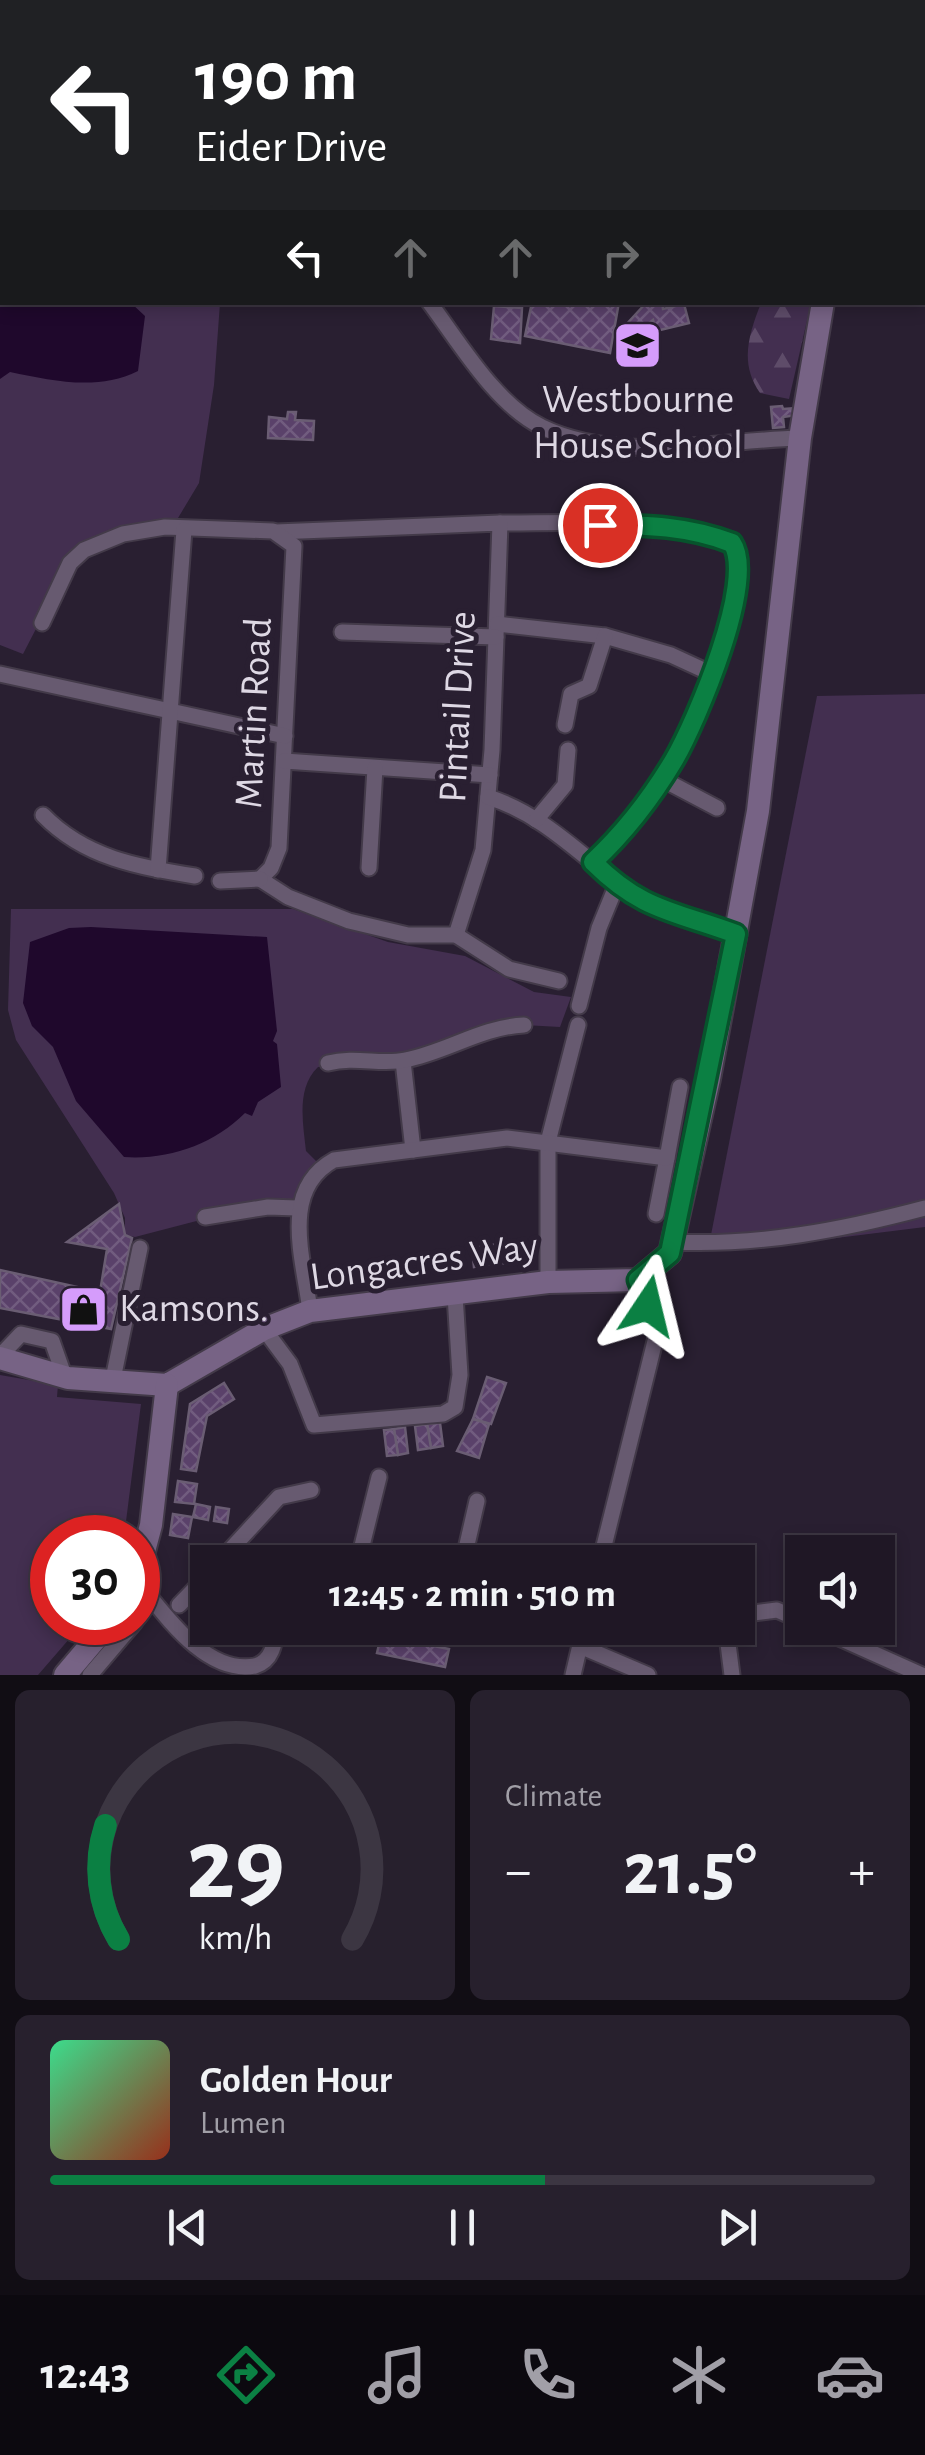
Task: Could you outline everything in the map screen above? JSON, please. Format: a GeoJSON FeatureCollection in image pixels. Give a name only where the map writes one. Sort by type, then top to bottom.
{"type":"FeatureCollection","features":[{"type":"Feature","properties":{"kind":"main road"},"geometry":{"type":"LineString","coordinates":[[638,1280],[670,1253],[736,934],[769,728],[800,438],[822,305]]}},
{"type":"Feature","properties":{"kind":"main road","name":"Longacres Way"},"geometry":{"type":"LineString","coordinates":[[167,1385],[264,1329],[310,1311],[548,1282],[638,1280]]}},
{"type":"Feature","properties":{"kind":"main road"},"geometry":{"type":"LineString","coordinates":[[0,1357],[65,1378],[167,1385],[151,1515]]}},
{"type":"Feature","properties":{"kind":"main road"},"geometry":{"type":"LineString","coordinates":[[65,1675],[90,1645]]}},
{"type":"Feature","properties":{"kind":"street"},"geometry":{"type":"LineString","coordinates":[[431,305],[485,374],[540,426],[580,439],[647,446],[800,438]]}},
{"type":"Feature","properties":{"kind":"street"},"geometry":{"type":"LineString","coordinates":[[42,623],[70,562],[84,550],[147,528],[275,532],[455,522],[673,526],[732,543],[740,565],[735,604],[686,738],[662,778],[593,862]]}},
{"type":"Feature","properties":{"kind":"street","name":"Pintail Drive"},"geometry":{"type":"LineString","coordinates":[[456,935],[477,878],[488,798],[500,523]]}},
{"type":"Feature","properties":{"kind":"street"},"geometry":{"type":"LineString","coordinates":[[158,870],[184,530]]}},
{"type":"Feature","properties":{"kind":"street","name":"Martin Road"},"geometry":{"type":"LineString","coordinates":[[260,879],[271,868],[279,848],[286,736],[294,546],[275,532]]}},
{"type":"Feature","properties":{"kind":"street"},"geometry":{"type":"LineString","coordinates":[[342,632],[496,631],[605,636],[672,655],[710,673]]}},
{"type":"Feature","properties":{"kind":"street"},"geometry":{"type":"LineString","coordinates":[[565,725],[571,694],[589,686],[605,636]]}},
{"type":"Feature","properties":{"kind":"street"},"geometry":{"type":"LineString","coordinates":[[0,674],[286,736]]}},
{"type":"Feature","properties":{"kind":"street"},"geometry":{"type":"LineString","coordinates":[[536,820],[565,785],[568,750]]}},
{"type":"Feature","properties":{"kind":"street"},"geometry":{"type":"LineString","coordinates":[[284,761],[490,776]]}},
{"type":"Feature","properties":{"kind":"street"},"geometry":{"type":"LineString","coordinates":[[369,868],[375,768]]}},
{"type":"Feature","properties":{"kind":"street"},"geometry":{"type":"LineString","coordinates":[[662,778],[717,808]]}},
{"type":"Feature","properties":{"kind":"street"},"geometry":{"type":"LineString","coordinates":[[488,798],[536,820],[617,884],[657,910],[736,934]]}},
{"type":"Feature","properties":{"kind":"street"},"geometry":{"type":"LineString","coordinates":[[43,815],[74,842],[94,852],[195,876]]}},
{"type":"Feature","properties":{"kind":"street"},"geometry":{"type":"LineString","coordinates":[[220,881],[260,879],[288,897],[349,921],[408,935],[456,935],[509,969],[558,982]]}},
{"type":"Feature","properties":{"kind":"street"},"geometry":{"type":"LineString","coordinates":[[580,1006],[595,941],[617,884]]}},
{"type":"Feature","properties":{"kind":"street"},"geometry":{"type":"LineString","coordinates":[[328,1063],[350,1058],[403,1061],[499,1026],[524,1025]]}},
{"type":"Feature","properties":{"kind":"street"},"geometry":{"type":"LineString","coordinates":[[548,1282],[548,1142],[578,1025]]}},
{"type":"Feature","properties":{"kind":"street"},"geometry":{"type":"LineString","coordinates":[[403,1061],[413,1150]]}},
{"type":"Feature","properties":{"kind":"street"},"geometry":{"type":"LineString","coordinates":[[656,1214],[680,1087]]}},
{"type":"Feature","properties":{"kind":"street"},"geometry":{"type":"LineString","coordinates":[[310,1311],[297,1208],[308,1182],[334,1160],[507,1138],[667,1158]]}},
{"type":"Feature","properties":{"kind":"street"},"geometry":{"type":"LineString","coordinates":[[205,1218],[268,1207],[297,1208]]}},
{"type":"Feature","properties":{"kind":"street"},"geometry":{"type":"LineString","coordinates":[[673,1242],[728,1244],[845,1229],[925,1208]]}},
{"type":"Feature","properties":{"kind":"street"},"geometry":{"type":"LineString","coordinates":[[112,1384],[140,1248]]}},
{"type":"Feature","properties":{"kind":"street"},"geometry":{"type":"LineString","coordinates":[[604,1545],[657,1333],[638,1280]]}},
{"type":"Feature","properties":{"kind":"street"},"geometry":{"type":"LineString","coordinates":[[264,1329],[290,1364],[314,1425],[443,1414],[455,1407],[460,1375],[455,1296]]}},
{"type":"Feature","properties":{"kind":"street"},"geometry":{"type":"LineString","coordinates":[[0,1357],[22,1334],[52,1341],[65,1378]]}},
{"type":"Feature","properties":{"kind":"street"},"geometry":{"type":"LineString","coordinates":[[362,1545],[379,1478]]}},
{"type":"Feature","properties":{"kind":"street"},"geometry":{"type":"LineString","coordinates":[[241,1545],[279,1497],[311,1490]]}},
{"type":"Feature","properties":{"kind":"street"},"geometry":{"type":"LineString","coordinates":[[467,1545],[478,1501]]}},
{"type":"Feature","properties":{"kind":"street"},"geometry":{"type":"LineString","coordinates":[[179,1605],[190,1594]]}},
{"type":"Feature","properties":{"kind":"street"},"geometry":{"type":"LineString","coordinates":[[160,1608],[182,1636],[213,1658],[234,1667],[250,1668],[270,1655]]}},
{"type":"Feature","properties":{"kind":"street"},"geometry":{"type":"LineString","coordinates":[[755,1613],[776,1610],[785,1614]]}},
{"type":"Feature","properties":{"kind":"street"},"geometry":{"type":"LineString","coordinates":[[90,1675],[116,1645]]}},
{"type":"Feature","properties":{"kind":"street"},"geometry":{"type":"LineString","coordinates":[[269,1675],[272,1645]]}},
{"type":"Feature","properties":{"kind":"street"},"geometry":{"type":"LineString","coordinates":[[727,1645],[730,1675]]}},
{"type":"Feature","properties":{"kind":"street"},"geometry":{"type":"LineString","coordinates":[[854,1645],[922,1675]]}},
{"type":"Feature","properties":{"kind":"street"},"geometry":{"type":"LineString","coordinates":[[572,1675],[580,1646],[648,1675]]}},
{"type":"Feature","properties":{"kind":"green space"},"geometry":{"type":"Polygon","coordinates":[[[0,305],[220,305],[214,385],[199,483],[172,528],[147,528],[70,563],[23,654],[0,645],[0,305]]]}},
{"type":"Feature","properties":{"kind":"green space"},"geometry":{"type":"Polygon","coordinates":[[[760,305],[811,305],[789,399],[760,393],[748,360],[750,337],[760,305]]]}},
{"type":"Feature","properties":{"kind":"green space"},"geometry":{"type":"Polygon","coordinates":[[[925,694],[925,1227],[731,1251],[709,1245],[817,696],[925,694]]]}},
{"type":"Feature","properties":{"kind":"green space"},"geometry":{"type":"Polygon","coordinates":[[[11,909],[293,909],[388,942],[465,956],[534,992],[571,997],[560,1027],[524,1025],[403,1061],[318,1067],[306,1085],[303,1118],[306,1151],[322,1167],[297,1208],[231,1212],[135,1237],[125,1235],[125,1218],[114,1193],[16,1040],[8,1010],[11,909]]]}},
{"type":"Feature","properties":{"kind":"green space"},"geometry":{"type":"Polygon","coordinates":[[[0,1375],[58,1385],[57,1397],[141,1404],[127,1515],[30,1515],[30,1645],[64,1645],[38,1675],[0,1675],[0,1375]]]}},
{"type":"Feature","properties":{"kind":"shaded area"},"geometry":{"type":"Polygon","coordinates":[[[0,305],[133,305],[145,316],[138,371],[91,382],[10,372],[0,379],[0,305]]]}},
{"type":"Feature","properties":{"kind":"shaded area"},"geometry":{"type":"Polygon","coordinates":[[[69,928],[267,937],[277,1031],[273,1041],[277,1044],[281,1087],[258,1102],[252,1116],[245,1113],[204,1142],[157,1156],[124,1157],[76,1101],[53,1047],[32,1026],[23,1003],[30,942],[69,928]]]}},
{"type":"Feature","properties":{"kind":"building"},"geometry":{"type":"Polygon","coordinates":[[[531,305],[618,305],[610,353],[525,336],[531,305]]]}},
{"type":"Feature","properties":{"kind":"building"},"geometry":{"type":"Polygon","coordinates":[[[644,305],[662,305],[663,309],[684,305],[689,323],[656,331],[653,320],[633,336],[624,327],[644,305]]]}},
{"type":"Feature","properties":{"kind":"building"},"geometry":{"type":"Polygon","coordinates":[[[494,306],[522,308],[520,343],[491,339],[494,306]]]}},
{"type":"Feature","properties":{"kind":"building"},"geometry":{"type":"Polygon","coordinates":[[[771,407],[796,408],[797,415],[783,417],[784,427],[773,428],[771,407]]]}},
{"type":"Feature","properties":{"kind":"building"},"geometry":{"type":"Polygon","coordinates":[[[288,412],[296,412],[295,420],[314,421],[313,440],[268,438],[269,417],[287,419],[288,412]]]}},
{"type":"Feature","properties":{"kind":"building"},"geometry":{"type":"Polygon","coordinates":[[[119,1204],[125,1235],[132,1238],[111,1329],[0,1308],[0,1270],[100,1292],[107,1249],[67,1242],[119,1204]]]}},
{"type":"Feature","properties":{"kind":"building"},"geometry":{"type":"Polygon","coordinates":[[[514,1243],[516,1262],[505,1263],[504,1244],[514,1243]]]}},
{"type":"Feature","properties":{"kind":"building"},"geometry":{"type":"Polygon","coordinates":[[[504,1244],[505,1263],[495,1264],[493,1245],[504,1244]]]}},
{"type":"Feature","properties":{"kind":"building"},"geometry":{"type":"Polygon","coordinates":[[[493,1245],[495,1264],[485,1265],[483,1246],[493,1245]]]}},
{"type":"Feature","properties":{"kind":"building"},"geometry":{"type":"Polygon","coordinates":[[[483,1246],[485,1265],[474,1267],[472,1248],[483,1246]]]}},
{"type":"Feature","properties":{"kind":"building"},"geometry":{"type":"Polygon","coordinates":[[[487,1377],[506,1383],[491,1424],[473,1419],[487,1377]]]}},
{"type":"Feature","properties":{"kind":"building"},"geometry":{"type":"Polygon","coordinates":[[[224,1383],[234,1399],[207,1416],[196,1471],[181,1469],[190,1404],[224,1383]]]}},
{"type":"Feature","properties":{"kind":"building"},"geometry":{"type":"Polygon","coordinates":[[[473,1419],[489,1424],[479,1458],[457,1451],[473,1419]]]}},
{"type":"Feature","properties":{"kind":"building"},"geometry":{"type":"Polygon","coordinates":[[[440,1423],[443,1446],[431,1448],[427,1424],[440,1423]]]}},
{"type":"Feature","properties":{"kind":"building"},"geometry":{"type":"Polygon","coordinates":[[[427,1424],[431,1448],[418,1450],[415,1426],[427,1424]]]}},
{"type":"Feature","properties":{"kind":"building"},"geometry":{"type":"Polygon","coordinates":[[[405,1427],[408,1453],[398,1455],[394,1429],[405,1427]]]}},
{"type":"Feature","properties":{"kind":"building"},"geometry":{"type":"Polygon","coordinates":[[[394,1429],[398,1455],[387,1456],[384,1430],[394,1429]]]}},
{"type":"Feature","properties":{"kind":"building"},"geometry":{"type":"Polygon","coordinates":[[[178,1481],[197,1484],[194,1504],[175,1502],[178,1481]]]}},
{"type":"Feature","properties":{"kind":"building"},"geometry":{"type":"Polygon","coordinates":[[[196,1504],[210,1507],[208,1520],[193,1517],[196,1504]]]}},
{"type":"Feature","properties":{"kind":"building"},"geometry":{"type":"Polygon","coordinates":[[[216,1507],[229,1509],[227,1523],[214,1521],[216,1507]]]}},
{"type":"Feature","properties":{"kind":"building"},"geometry":{"type":"Polygon","coordinates":[[[173,1514],[192,1517],[188,1538],[170,1535],[173,1514]]]}},
{"type":"Feature","properties":{"kind":"building"},"geometry":{"type":"Polygon","coordinates":[[[379,1645],[449,1649],[445,1667],[377,1653],[379,1645]]]}},
{"type":"Feature","properties":{"kind":"place","name":"Westbourne House School"},"geometry":{"type":"Point","coordinates":[638,345]}},
{"type":"Feature","properties":{"kind":"place","name":"Kamsons."},"geometry":{"type":"Point","coordinates":[84,1309]}},
{"type":"Feature","properties":{"kind":"route"},"geometry":{"type":"LineString","coordinates":[[600,525],[673,526],[700,532],[732,543],[740,565],[730,624],[686,738],[638,813],[593,862],[614,882],[657,910],[736,934],[670,1253],[638,1280],[648,1306]]}}]}
